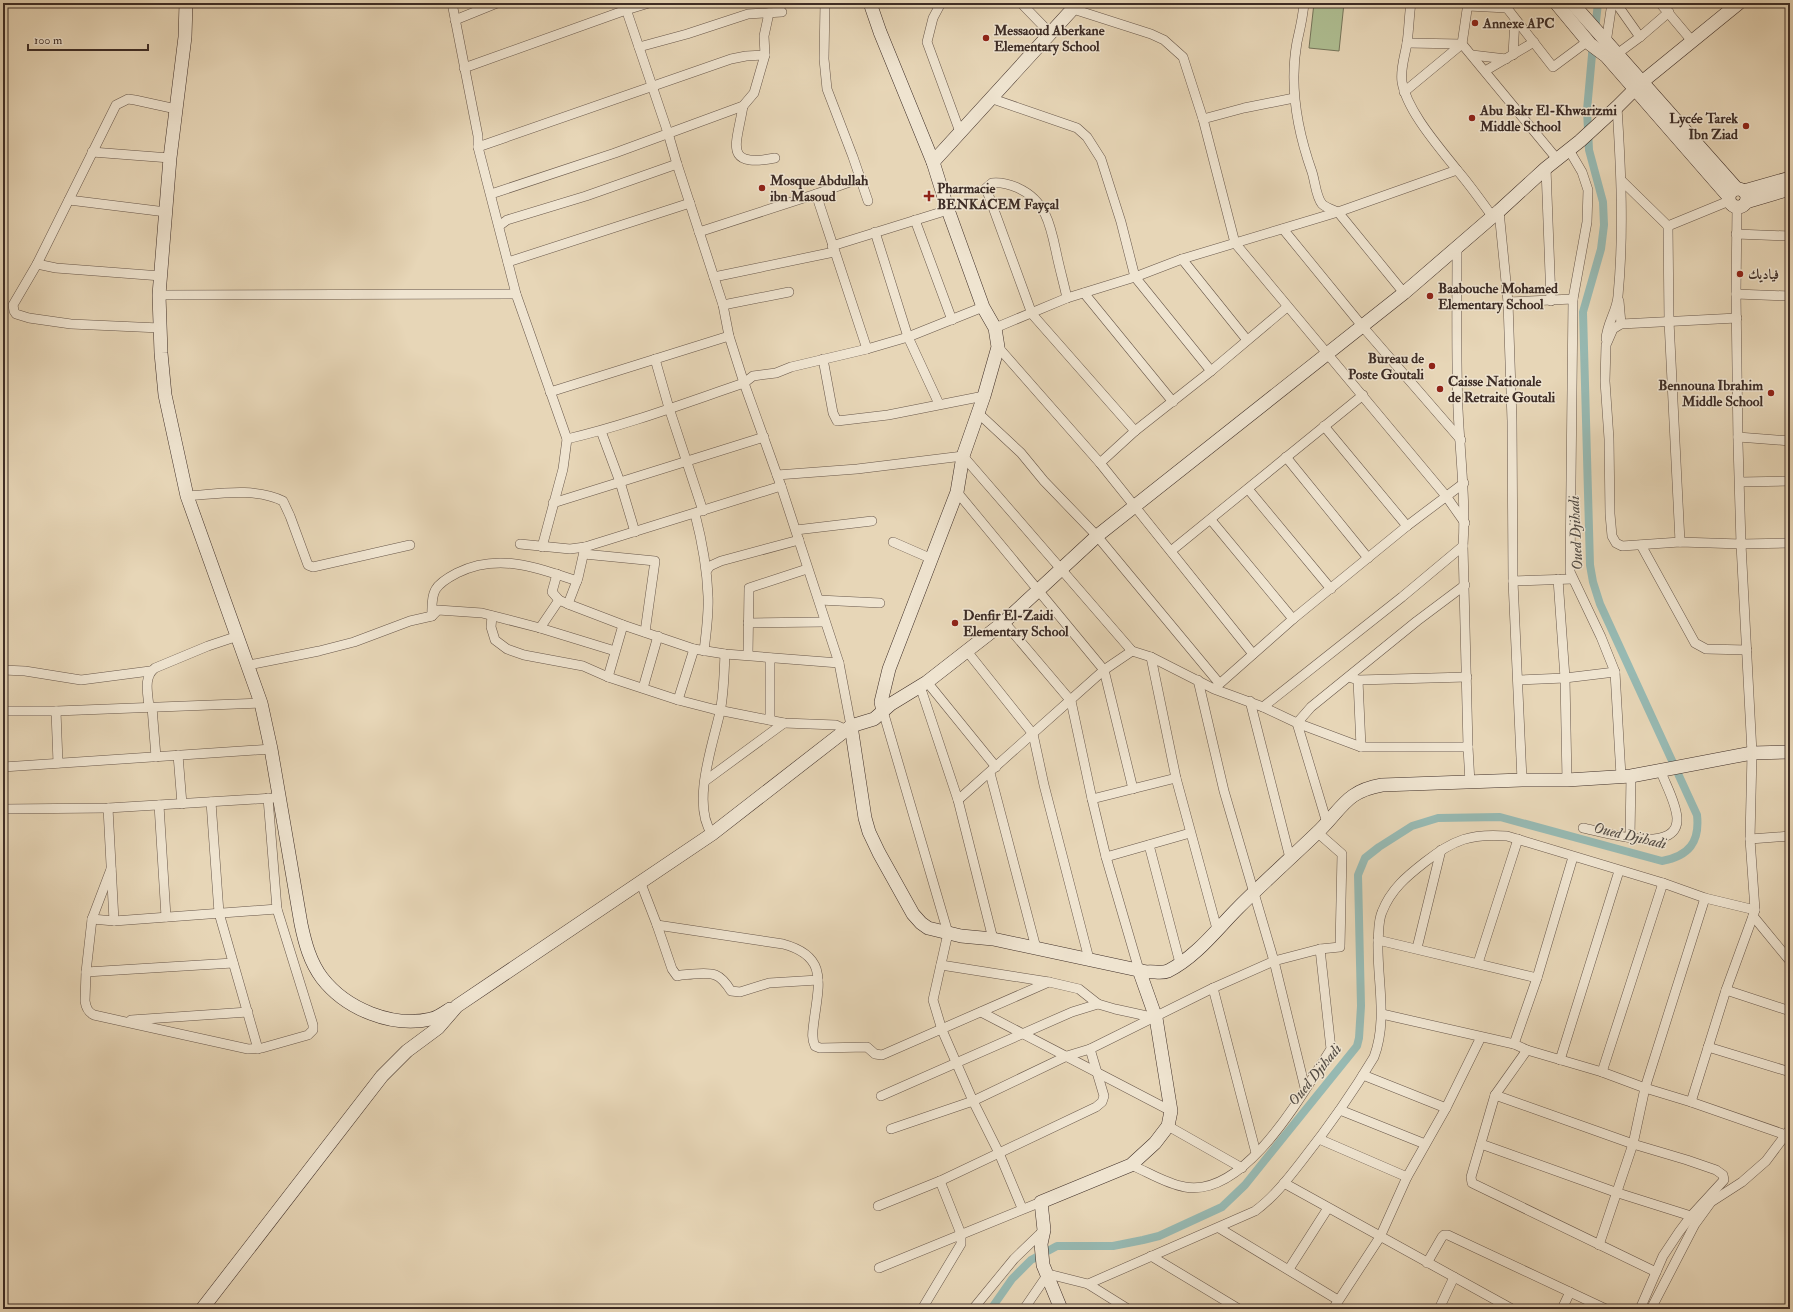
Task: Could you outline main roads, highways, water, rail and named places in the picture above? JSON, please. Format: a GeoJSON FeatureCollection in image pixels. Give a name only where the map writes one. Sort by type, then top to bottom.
{"type":"FeatureCollection","features":[{"type":"Feature","properties":{"kind":"waterway","name":"Oued Djihadi"},"geometry":{"type":"LineString","coordinates":[[1595,30],[1598,3]]}},
{"type":"Feature","properties":{"kind":"waterway","name":"Oued Djihadi"},"geometry":{"type":"LineString","coordinates":[[991,1309],[1012,1279],[1031,1260],[1057,1246],[1113,1246],[1159,1236],[1222,1207],[1245,1185],[1357,1046],[1361,1006],[1358,875],[1365,858],[1379,847],[1412,826],[1438,818],[1500,817],[1662,861],[1679,856],[1691,846],[1694,840],[1697,833],[1697,815],[1600,604],[1593,582],[1590,565],[1583,312],[1601,249],[1604,225],[1603,202],[1589,150],[1587,110],[1593,44]]}},
{"type":"Feature","properties":{"kind":"place","name":"Annexe APC"},"geometry":{"type":"Point","coordinates":[1475,23]}},
{"type":"Feature","properties":{"kind":"place","name":"Messaoud Aberkane Elementary School"},"geometry":{"type":"Point","coordinates":[986,38]}},
{"type":"Feature","properties":{"kind":"place","name":"Abu Bakr El-Khwarizmi Middle School"},"geometry":{"type":"Point","coordinates":[1472,118]}},
{"type":"Feature","properties":{"kind":"place","name":"Lycée Tarek Ibn Ziad"},"geometry":{"type":"Point","coordinates":[1746,126]}},
{"type":"Feature","properties":{"kind":"place","name":"Mosque Abdullah ibn Masoud"},"geometry":{"type":"Point","coordinates":[762,188]}},
{"type":"Feature","properties":{"kind":"place","name":"Pharmacie BENKACEM Fayçal"},"geometry":{"type":"Point","coordinates":[929,196]}},
{"type":"Feature","properties":{"kind":"place","name":"فياديك"},"geometry":{"type":"Point","coordinates":[1740,274]}},
{"type":"Feature","properties":{"kind":"place","name":"Baabouche Mohamed Elementary School"},"geometry":{"type":"Point","coordinates":[1430,296]}},
{"type":"Feature","properties":{"kind":"place","name":"Bureau de Poste Goutali"},"geometry":{"type":"Point","coordinates":[1432,366]}},
{"type":"Feature","properties":{"kind":"place","name":"Caisse Nationale de Retraite Goutali"},"geometry":{"type":"Point","coordinates":[1440,389]}},
{"type":"Feature","properties":{"kind":"place","name":"Bennouna Ibrahim Middle School"},"geometry":{"type":"Point","coordinates":[1771,393]}},
{"type":"Feature","properties":{"kind":"place","name":"Denfir El-Zaidi Elementary School"},"geometry":{"type":"Point","coordinates":[955,623]}}]}
